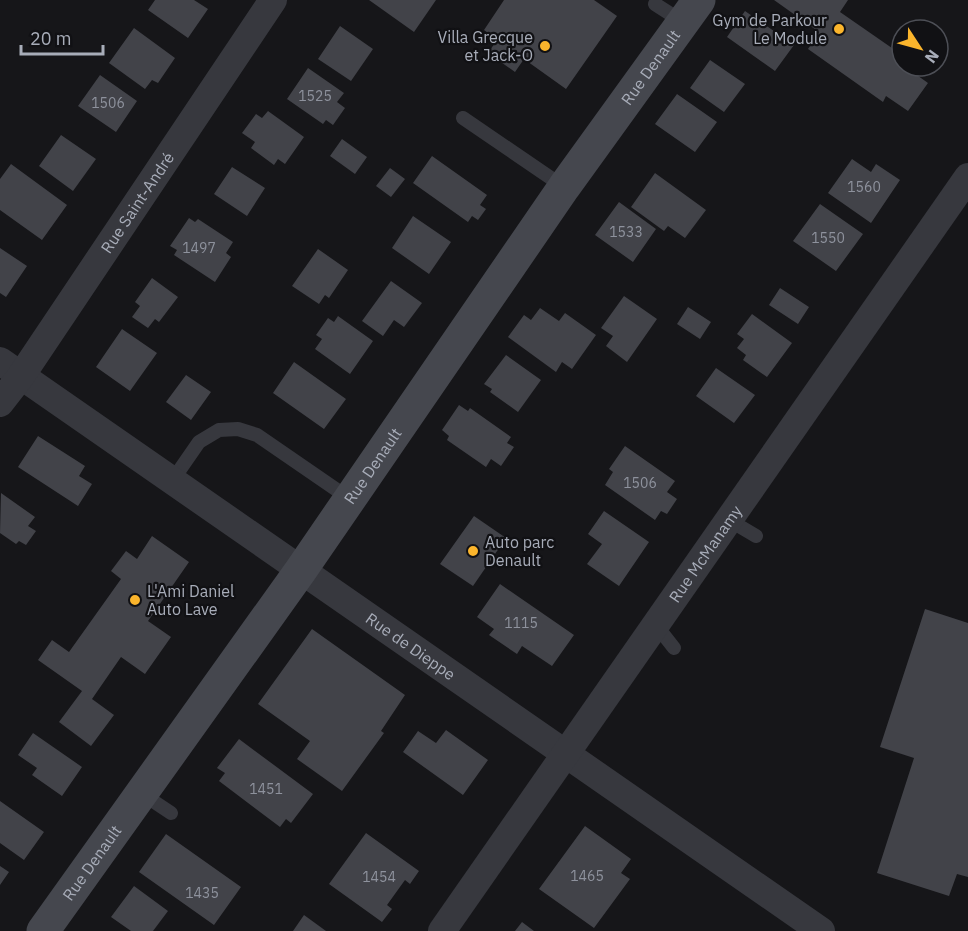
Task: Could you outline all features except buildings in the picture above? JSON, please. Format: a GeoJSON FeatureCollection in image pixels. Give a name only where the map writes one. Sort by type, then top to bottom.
{"type":"FeatureCollection","features":[{"type":"Feature","properties":{"kind":"main road","name":"Rue Denault"},"geometry":{"type":"LineString","coordinates":[[43,931],[301,570],[564,187],[691,11]]}},
{"type":"Feature","properties":{"kind":"street","name":"Rue Saint-André"},"geometry":{"type":"LineString","coordinates":[[0,403],[11,369],[273,0]]}},
{"type":"Feature","properties":{"kind":"street","name":"Rue McManamy"},"geometry":{"type":"LineString","coordinates":[[442,931],[968,177]]}},
{"type":"Feature","properties":{"kind":"street","name":"Rue de Dieppe"},"geometry":{"type":"LineString","coordinates":[[11,369],[821,931]]}},
{"type":"Feature","properties":{"kind":"lane"},"geometry":{"type":"LineString","coordinates":[[655,4],[691,11]]}},
{"type":"Feature","properties":{"kind":"lane"},"geometry":{"type":"LineString","coordinates":[[463,118],[564,187]]}},
{"type":"Feature","properties":{"kind":"lane"},"geometry":{"type":"LineString","coordinates":[[172,481],[199,442],[219,430],[238,429],[257,435],[350,499]]}},
{"type":"Feature","properties":{"kind":"lane"},"geometry":{"type":"LineString","coordinates":[[729,520],[756,536]]}},
{"type":"Feature","properties":{"kind":"lane"},"geometry":{"type":"LineString","coordinates":[[656,625],[674,648]]}},
{"type":"Feature","properties":{"kind":"lane"},"geometry":{"type":"LineString","coordinates":[[141,793],[171,813]]}},
{"type":"Feature","properties":{"kind":"place","name":"Gym de Parkour Le Module"},"geometry":{"type":"Point","coordinates":[839,29]}},
{"type":"Feature","properties":{"kind":"place","name":"Villa Grecque et Jack-O"},"geometry":{"type":"Point","coordinates":[545,46]}},
{"type":"Feature","properties":{"kind":"place","name":"Auto parc Denault"},"geometry":{"type":"Point","coordinates":[473,551]}},
{"type":"Feature","properties":{"kind":"place","name":"L'Ami Daniel Auto Lave"},"geometry":{"type":"Point","coordinates":[135,600]}}]}
